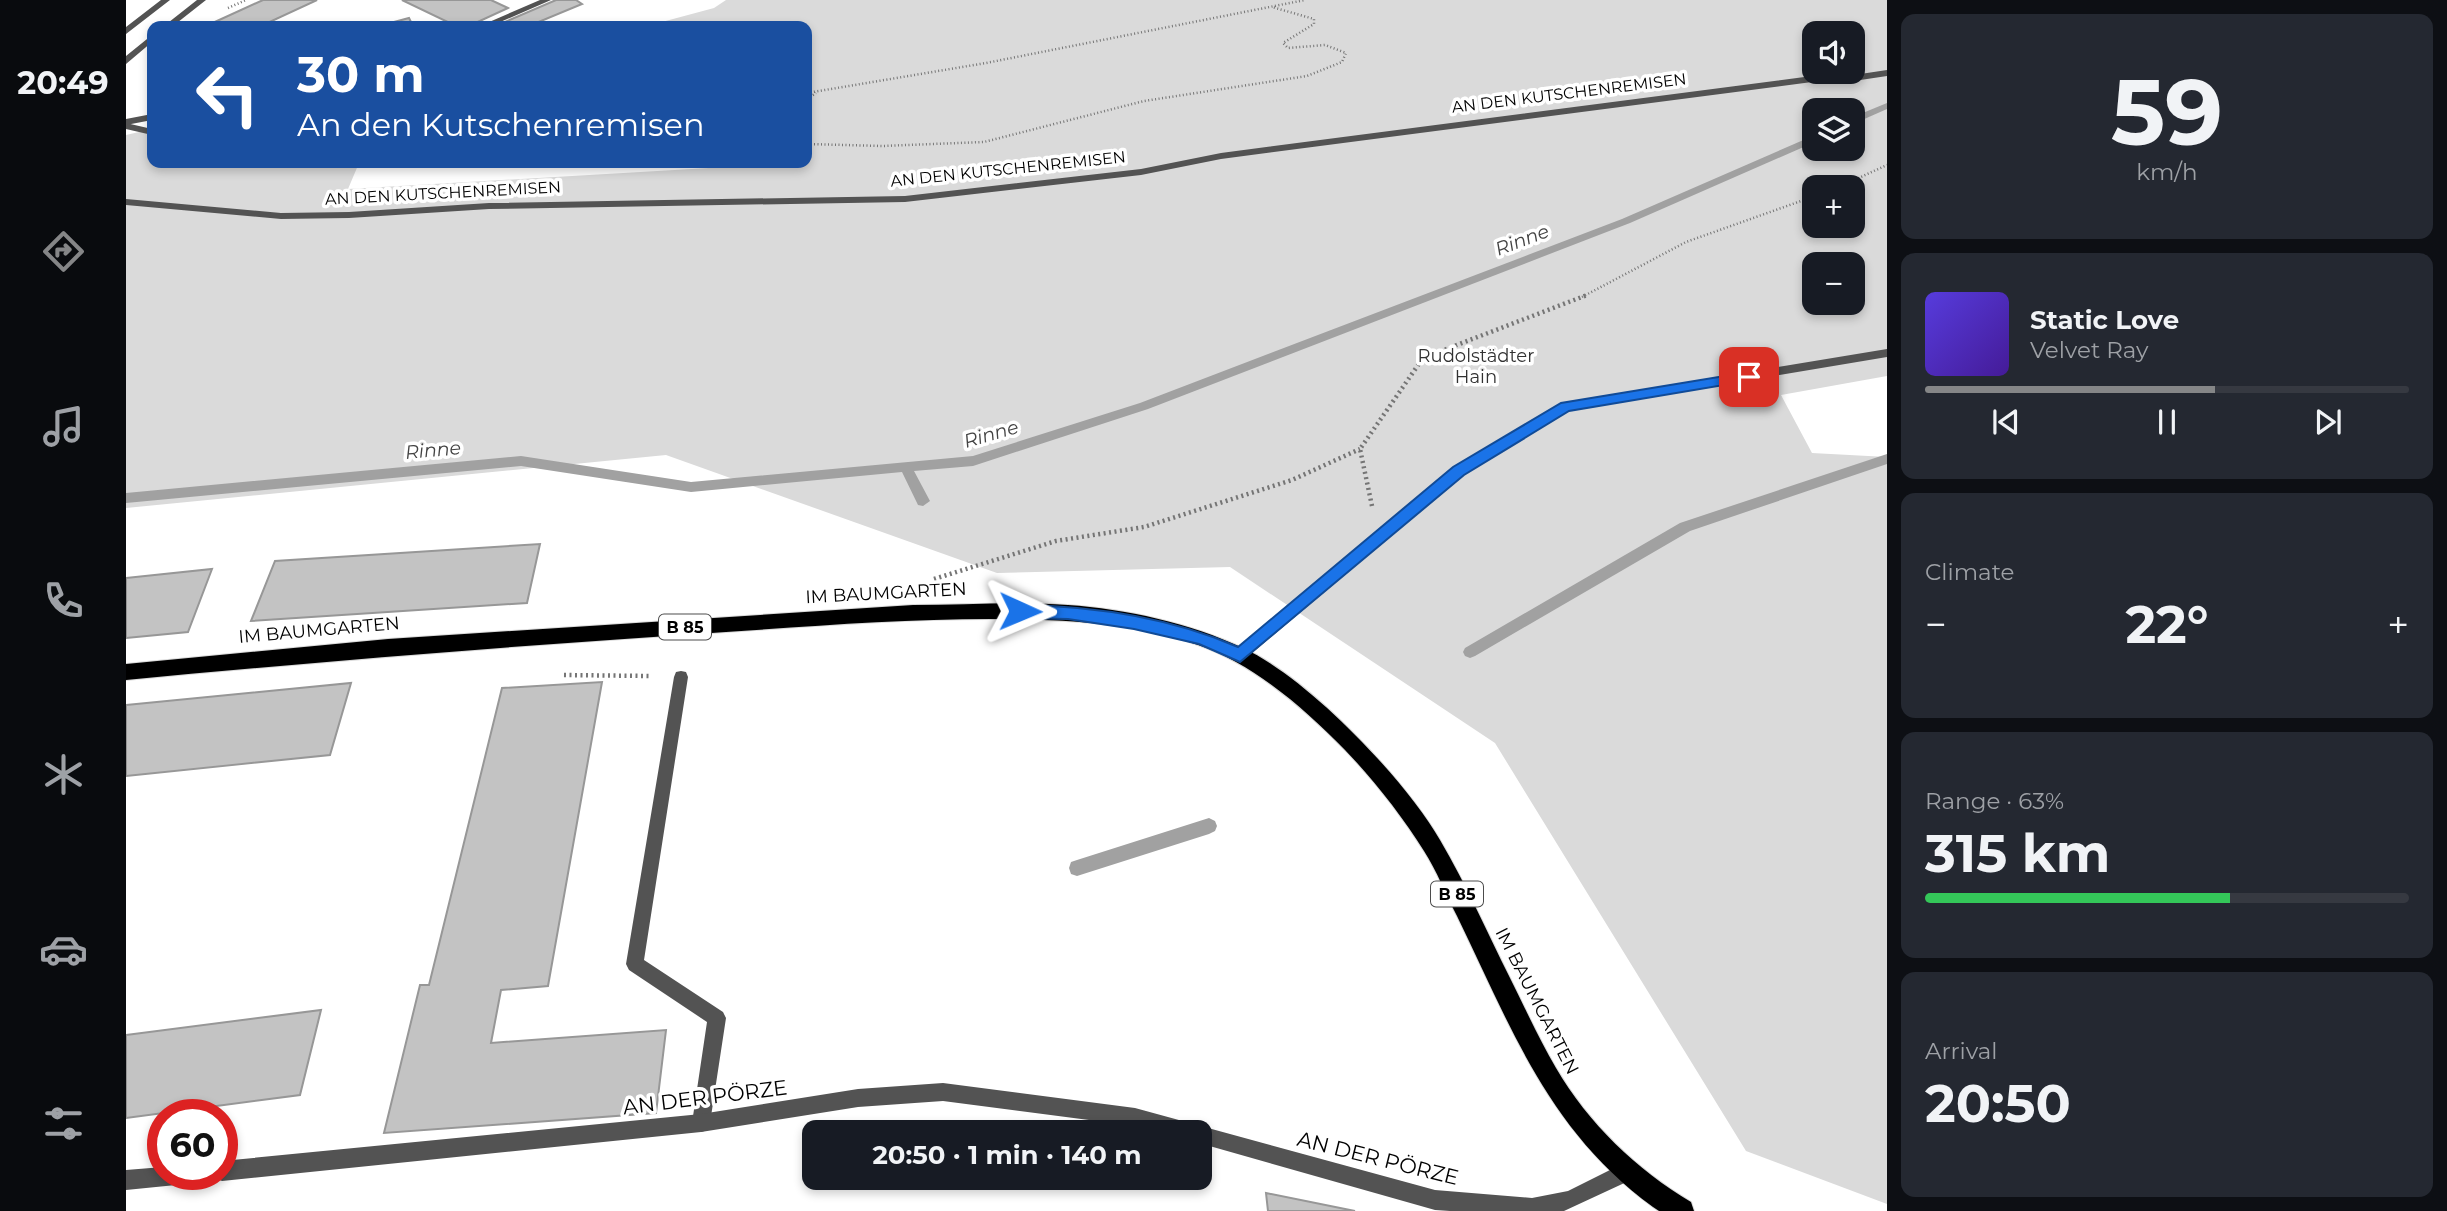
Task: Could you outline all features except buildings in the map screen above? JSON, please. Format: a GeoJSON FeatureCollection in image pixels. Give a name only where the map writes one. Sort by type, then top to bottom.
{"type":"FeatureCollection","features":[{"type":"Feature","properties":{"kind":"main road","name":"IM BAUMGARTEN"},"geometry":{"type":"LineString","coordinates":[[126,672],[388,647],[913,612],[1068,612],[1134,622],[1201,638],[1240,655],[1294,692],[1344,736],[1394,793],[1432,845],[1548,1077],[1565,1104],[1626,1172]]}},
{"type":"Feature","properties":{"kind":"main road","name":"B 85"},"geometry":{"type":"LineString","coordinates":[[1626,1172],[1682,1211]]}},
{"type":"Feature","properties":{"kind":"street"},"geometry":{"type":"LineString","coordinates":[[126,31],[166,0]]}},
{"type":"Feature","properties":{"kind":"street"},"geometry":{"type":"LineString","coordinates":[[174,21],[202,0]]}},
{"type":"Feature","properties":{"kind":"street"},"geometry":{"type":"LineString","coordinates":[[496,21],[547,0]]}},
{"type":"Feature","properties":{"kind":"street"},"geometry":{"type":"LineString","coordinates":[[126,61],[147,42]]}},
{"type":"Feature","properties":{"kind":"street","name":"AN DEN KUTSCHENREMISEN"},"geometry":{"type":"LineString","coordinates":[[126,202],[281,216],[349,215],[489,206],[905,199],[1141,172],[1221,156],[1319,142],[1827,77],[1847,79],[1887,72]]}},
{"type":"Feature","properties":{"kind":"street"},"geometry":{"type":"LineString","coordinates":[[126,124],[147,118]]}},
{"type":"Feature","properties":{"kind":"street"},"geometry":{"type":"LineString","coordinates":[[126,124],[147,130]]}},
{"type":"Feature","properties":{"kind":"street"},"geometry":{"type":"LineString","coordinates":[[1240,655],[1378,536],[1459,471],[1566,406],[1887,353]]}},
{"type":"Feature","properties":{"kind":"street"},"geometry":{"type":"LineString","coordinates":[[681,677],[635,964],[717,1018],[701,1123]]}},
{"type":"Feature","properties":{"kind":"street","name":"AN DER PÖRZE"},"geometry":{"type":"LineString","coordinates":[[238,1169],[701,1123],[858,1098],[943,1092],[1149,1120]]}},
{"type":"Feature","properties":{"kind":"street","name":"AN DER PÖRZE"},"geometry":{"type":"LineString","coordinates":[[1212,1138],[1434,1205],[1532,1208],[1570,1200],[1626,1172]]}},
{"type":"Feature","properties":{"kind":"street"},"geometry":{"type":"LineString","coordinates":[[126,1180],[147,1178]]}},
{"type":"Feature","properties":{"kind":"path"},"geometry":{"type":"LineString","coordinates":[[226,8],[246,0]]}},
{"type":"Feature","properties":{"kind":"path"},"geometry":{"type":"LineString","coordinates":[[812,92],[986,63],[1305,0]]}},
{"type":"Feature","properties":{"kind":"path"},"geometry":{"type":"LineString","coordinates":[[812,144],[883,146],[984,142],[1144,101],[1307,76],[1342,62],[1346,53],[1337,45],[1324,43],[1288,48],[1283,43],[1314,24],[1314,19],[1272,7]]}},
{"type":"Feature","properties":{"kind":"path"},"geometry":{"type":"LineString","coordinates":[[812,96],[820,91]]}},
{"type":"Feature","properties":{"kind":"path"},"geometry":{"type":"LineString","coordinates":[[1865,175],[1887,165]]}},
{"type":"Feature","properties":{"kind":"path"},"geometry":{"type":"LineString","coordinates":[[913,612],[935,578],[1056,541],[1143,527],[1292,480],[1360,449],[1423,358],[1592,293],[1686,242],[1802,201]]}},
{"type":"Feature","properties":{"kind":"path"},"geometry":{"type":"LineString","coordinates":[[1360,449],[1378,536]]}},
{"type":"Feature","properties":{"kind":"path"},"geometry":{"type":"LineString","coordinates":[[564,675],[681,677]]}},
{"type":"Feature","properties":{"kind":"green space","name":"Rudolstädter Hain"},"geometry":{"type":"Polygon","coordinates":[[[726,0],[1887,0],[1887,376],[1781,395],[1812,453],[1887,457],[1887,1204],[1746,1151],[1495,743],[1230,567],[997,573],[666,455],[126,508],[126,135],[147,130],[147,168],[357,168],[348,189],[709,168],[812,168],[812,21],[666,21],[714,8],[726,0]]]}},
{"type":"Feature","properties":{"kind":"waterway","name":"Rinne"},"geometry":{"type":"LineString","coordinates":[[1865,116],[1887,106]]}},
{"type":"Feature","properties":{"kind":"waterway","name":"Rinne"},"geometry":{"type":"LineString","coordinates":[[906,467],[973,461],[1144,406],[1626,221],[1802,144]]}},
{"type":"Feature","properties":{"kind":"waterway","name":"Rinne"},"geometry":{"type":"LineString","coordinates":[[1470,652],[1685,527],[1887,459]]}},
{"type":"Feature","properties":{"kind":"waterway","name":"Rinne"},"geometry":{"type":"LineString","coordinates":[[126,498],[521,461],[691,487],[906,467]]}},
{"type":"Feature","properties":{"kind":"waterway"},"geometry":{"type":"LineString","coordinates":[[906,467],[923,501]]}},
{"type":"Feature","properties":{"kind":"waterway","name":"Rinne"},"geometry":{"type":"LineString","coordinates":[[1077,868],[1209,826]]}},
{"type":"Feature","properties":{"kind":"route"},"geometry":{"type":"LineString","coordinates":[[1020,611],[1068,612],[1134,622],[1201,638],[1240,655],[1378,536],[1459,471],[1566,406],[1749,377]]}}]}
